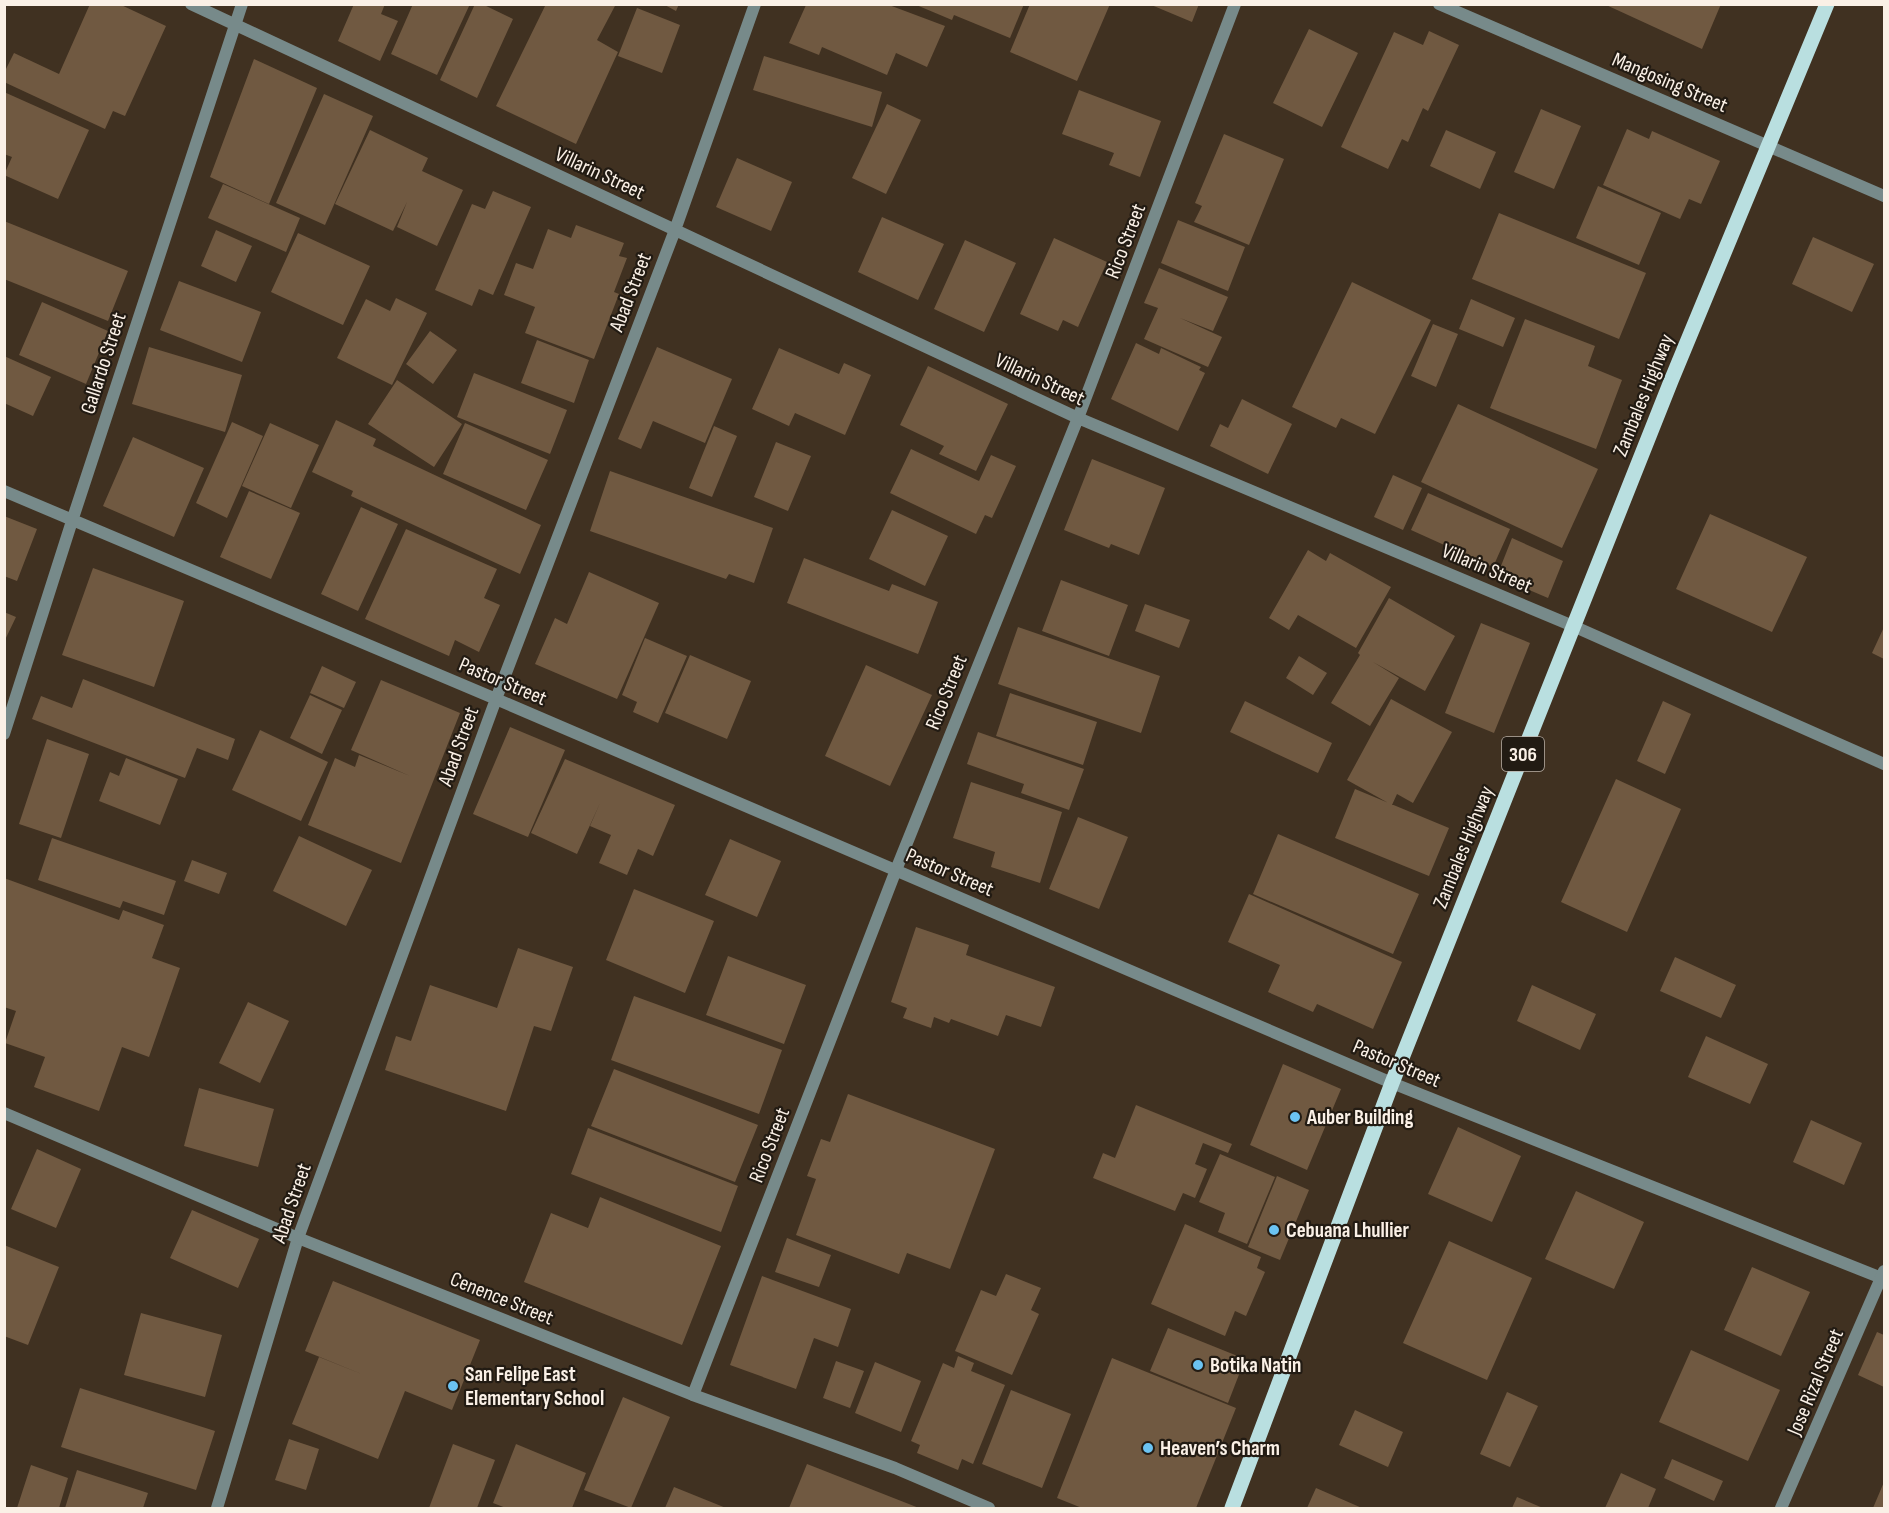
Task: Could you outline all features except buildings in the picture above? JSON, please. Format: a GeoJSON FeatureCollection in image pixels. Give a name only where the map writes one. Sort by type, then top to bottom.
{"type":"FeatureCollection","features":[{"type":"Feature","properties":{"kind":"main road","name":"Zambales Highway"},"geometry":{"type":"LineString","coordinates":[[1232,1509],[1392,1083],[1671,381],[1827,4]]}},
{"type":"Feature","properties":{"kind":"street","name":"Villarin Street"},"geometry":{"type":"LineString","coordinates":[[191,4],[1078,418],[1573,626],[1884,764]]}},
{"type":"Feature","properties":{"kind":"street","name":"Gallardo Street"},"geometry":{"type":"LineString","coordinates":[[4,734],[242,4]]}},
{"type":"Feature","properties":{"kind":"street","name":"Abad Street"},"geometry":{"type":"LineString","coordinates":[[217,1509],[298,1238],[496,699],[675,230],[755,4]]}},
{"type":"Feature","properties":{"kind":"street","name":"Rico Street"},"geometry":{"type":"LineString","coordinates":[[693,1395],[896,870],[1078,418],[1235,4]]}},
{"type":"Feature","properties":{"kind":"street","name":"Mangosing Street"},"geometry":{"type":"LineString","coordinates":[[1439,4],[1884,196]]}},
{"type":"Feature","properties":{"kind":"street","name":"Pastor Street"},"geometry":{"type":"LineString","coordinates":[[4,491],[1392,1083],[1883,1276]]}},
{"type":"Feature","properties":{"kind":"street","name":"Cenence Street"},"geometry":{"type":"LineString","coordinates":[[4,1113],[298,1238],[693,1395],[895,1468],[989,1509]]}},
{"type":"Feature","properties":{"kind":"street","name":"Jose Rizal Street"},"geometry":{"type":"LineString","coordinates":[[1781,1509],[1883,1276]]}},
{"type":"Feature","properties":{"kind":"place","name":"Auber Building"},"geometry":{"type":"Point","coordinates":[1295,1117]}},
{"type":"Feature","properties":{"kind":"place","name":"Cebuana Lhullier"},"geometry":{"type":"Point","coordinates":[1274,1230]}},
{"type":"Feature","properties":{"kind":"place","name":"Botika Natin"},"geometry":{"type":"Point","coordinates":[1198,1365]}},
{"type":"Feature","properties":{"kind":"place","name":"San Felipe East Elementary School"},"geometry":{"type":"Point","coordinates":[453,1386]}},
{"type":"Feature","properties":{"kind":"place","name":"Heaven’s Charm"},"geometry":{"type":"Point","coordinates":[1148,1448]}}]}
